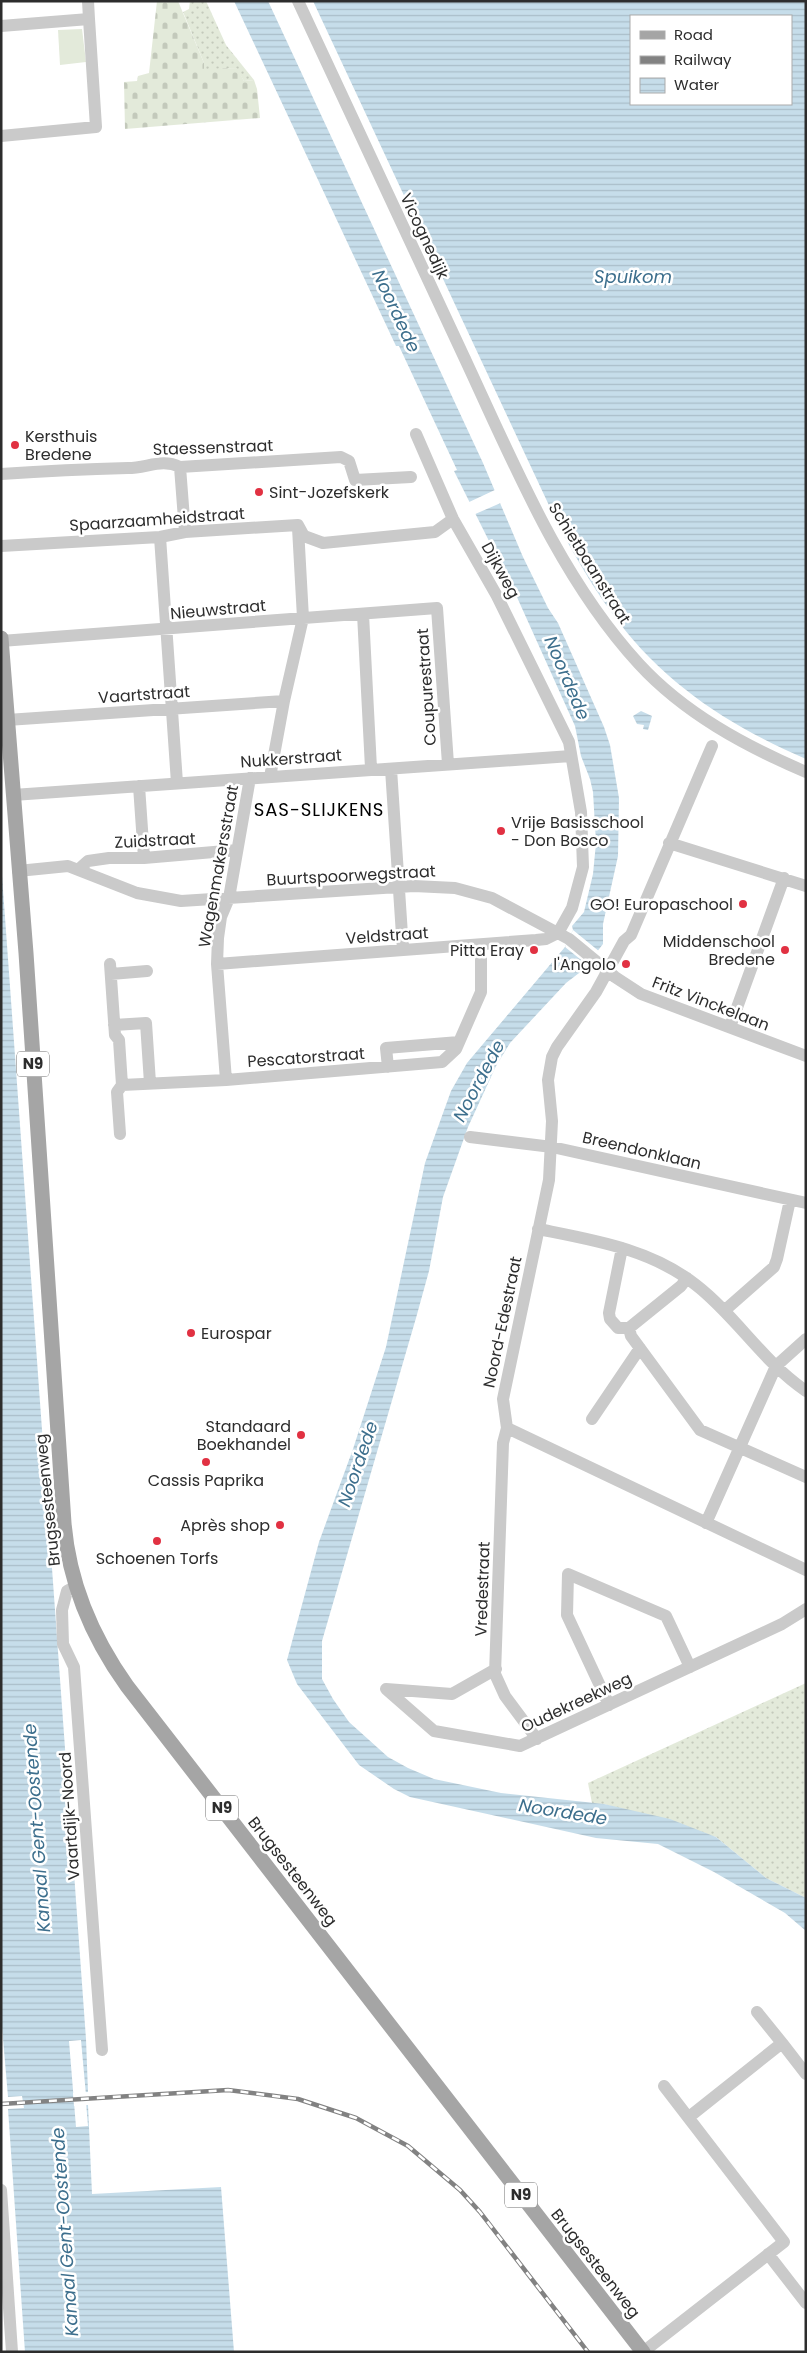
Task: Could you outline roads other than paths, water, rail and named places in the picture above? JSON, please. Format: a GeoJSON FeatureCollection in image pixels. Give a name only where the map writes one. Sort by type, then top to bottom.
{"type":"FeatureCollection","features":[{"type":"Feature","properties":{"kind":"main road","name":"N9"},"geometry":{"type":"LineString","coordinates":[[1,640],[18,871]]}},
{"type":"Feature","properties":{"kind":"main road","name":"Brugsesteenweg"},"geometry":{"type":"LineString","coordinates":[[18,871],[64,1523],[67,1550],[76,1586],[98,1639],[128,1686],[643,2352]]}},
{"type":"Feature","properties":{"kind":"street"},"geometry":{"type":"LineString","coordinates":[[1,136],[96,127],[88,1]]}},
{"type":"Feature","properties":{"kind":"street","name":"Vicognedijk"},"geometry":{"type":"LineString","coordinates":[[298,1],[523,484]]}},
{"type":"Feature","properties":{"kind":"street"},"geometry":{"type":"LineString","coordinates":[[1,26],[89,19]]}},
{"type":"Feature","properties":{"kind":"street","name":"Dijkweg"},"geometry":{"type":"LineString","coordinates":[[416,434],[453,519],[497,596],[560,721],[572,756]]}},
{"type":"Feature","properties":{"kind":"street","name":"Staessenstraat"},"geometry":{"type":"LineString","coordinates":[[1,474],[79,468],[128,468],[170,462],[180,467],[341,457],[349,461],[355,480],[411,477]]}},
{"type":"Feature","properties":{"kind":"street"},"geometry":{"type":"LineString","coordinates":[[180,467],[185,532]]}},
{"type":"Feature","properties":{"kind":"street","name":"Schietbaanstraat"},"geometry":{"type":"LineString","coordinates":[[523,484],[584,590],[619,640],[640,665],[671,693],[709,722],[765,753],[806,772]]}},
{"type":"Feature","properties":{"kind":"street"},"geometry":{"type":"LineString","coordinates":[[298,525],[304,536],[323,542],[435,532],[453,519]]}},
{"type":"Feature","properties":{"kind":"street"},"geometry":{"type":"LineString","coordinates":[[270,777],[284,700],[303,618],[298,525]]}},
{"type":"Feature","properties":{"kind":"street","name":"Spaarzaamheidstraat"},"geometry":{"type":"LineString","coordinates":[[1,546],[160,537],[185,532],[298,525]]}},
{"type":"Feature","properties":{"kind":"street"},"geometry":{"type":"LineString","coordinates":[[160,537],[177,783]]}},
{"type":"Feature","properties":{"kind":"street","name":"Nieuwstraat"},"geometry":{"type":"LineString","coordinates":[[1,640],[437,608]]}},
{"type":"Feature","properties":{"kind":"street","name":"Coupurestraat"},"geometry":{"type":"LineString","coordinates":[[437,608],[448,764]]}},
{"type":"Feature","properties":{"kind":"street"},"geometry":{"type":"LineString","coordinates":[[363,614],[371,768]]}},
{"type":"Feature","properties":{"kind":"street","name":"Vaartstraat"},"geometry":{"type":"LineString","coordinates":[[7,720],[284,700]]}},
{"type":"Feature","properties":{"kind":"street","name":"Noord-Edestraat"},"geometry":{"type":"LineString","coordinates":[[507,1428],[503,1399],[506,1379],[549,1180],[552,1146],[548,1080],[552,1057],[608,971],[619,950],[631,935],[712,746]]}},
{"type":"Feature","properties":{"kind":"street"},"geometry":{"type":"LineString","coordinates":[[564,936],[583,867],[582,819],[572,756]]}},
{"type":"Feature","properties":{"kind":"street","name":"Nukkerstraat"},"geometry":{"type":"LineString","coordinates":[[13,795],[371,768],[391,769],[572,756]]}},
{"type":"Feature","properties":{"kind":"street"},"geometry":{"type":"LineString","coordinates":[[391,769],[403,950]]}},
{"type":"Feature","properties":{"kind":"street","name":"Wagenmakersstraat"},"geometry":{"type":"LineString","coordinates":[[226,1080],[218,964],[219,928],[229,898],[250,778]]}},
{"type":"Feature","properties":{"kind":"street"},"geometry":{"type":"LineString","coordinates":[[139,786],[144,858]]}},
{"type":"Feature","properties":{"kind":"street"},"geometry":{"type":"LineString","coordinates":[[669,843],[806,886]]}},
{"type":"Feature","properties":{"kind":"street","name":"Zuidstraat"},"geometry":{"type":"LineString","coordinates":[[78,869],[88,861],[237,850]]}},
{"type":"Feature","properties":{"kind":"street"},"geometry":{"type":"LineString","coordinates":[[18,871],[68,866],[78,869]]}},
{"type":"Feature","properties":{"kind":"street","name":"Buurtspoorwegstraat"},"geometry":{"type":"LineString","coordinates":[[78,869],[138,893],[181,901],[441,886],[480,894],[509,906],[564,936],[608,971]]}},
{"type":"Feature","properties":{"kind":"street"},"geometry":{"type":"LineString","coordinates":[[730,1027],[784,878]]}},
{"type":"Feature","properties":{"kind":"street","name":"Veldstraat"},"geometry":{"type":"LineString","coordinates":[[218,964],[481,945],[564,936]]}},
{"type":"Feature","properties":{"kind":"street","name":"Pescatorstraat"},"geometry":{"type":"LineString","coordinates":[[122,1085],[226,1080],[442,1062],[454,1053],[481,992],[481,945]]}},
{"type":"Feature","properties":{"kind":"street"},"geometry":{"type":"LineString","coordinates":[[120,1134],[118,1092],[122,1085],[119,1040],[115,1035],[110,969],[147,971]]}},
{"type":"Feature","properties":{"kind":"street","name":"Fritz Vinckelaan"},"geometry":{"type":"LineString","coordinates":[[608,971],[641,994],[806,1056]]}},
{"type":"Feature","properties":{"kind":"street"},"geometry":{"type":"LineString","coordinates":[[114,1025],[146,1023],[150,1083]]}},
{"type":"Feature","properties":{"kind":"street","name":"Pescatorstraat"},"geometry":{"type":"LineString","coordinates":[[388,1067],[386,1048],[459,1042]]}},
{"type":"Feature","properties":{"kind":"street","name":"Breendonklaan"},"geometry":{"type":"LineString","coordinates":[[470,1137],[552,1146],[806,1203]]}},
{"type":"Feature","properties":{"kind":"street"},"geometry":{"type":"LineString","coordinates":[[724,1311],[774,1267],[790,1200]]}},
{"type":"Feature","properties":{"kind":"street"},"geometry":{"type":"LineString","coordinates":[[538,1229],[622,1248],[654,1260],[687,1278],[724,1311],[776,1366],[806,1390]]}},
{"type":"Feature","properties":{"kind":"street"},"geometry":{"type":"LineString","coordinates":[[622,1248],[609,1316],[618,1328],[629,1328],[681,1286],[687,1278]]}},
{"type":"Feature","properties":{"kind":"street"},"geometry":{"type":"LineString","coordinates":[[629,1328],[631,1336],[700,1430],[806,1477]]}},
{"type":"Feature","properties":{"kind":"street"},"geometry":{"type":"LineString","coordinates":[[706,1523],[776,1366],[806,1339]]}},
{"type":"Feature","properties":{"kind":"street"},"geometry":{"type":"LineString","coordinates":[[592,1419],[640,1348]]}},
{"type":"Feature","properties":{"kind":"street"},"geometry":{"type":"LineString","coordinates":[[507,1428],[806,1570]]}},
{"type":"Feature","properties":{"kind":"street","name":"Vredestraat"},"geometry":{"type":"LineString","coordinates":[[507,1428],[503,1443],[496,1669],[503,1693],[536,1739]]}},
{"type":"Feature","properties":{"kind":"street"},"geometry":{"type":"LineString","coordinates":[[609,1705],[567,1615],[568,1574],[666,1616],[690,1666]]}},
{"type":"Feature","properties":{"kind":"street","name":"Vaartdijk-Noord"},"geometry":{"type":"LineString","coordinates":[[76,1586],[67,1591],[64,1600],[63,1638],[74,1668],[102,2050]]}},
{"type":"Feature","properties":{"kind":"street","name":"Oudekreekweg"},"geometry":{"type":"LineString","coordinates":[[496,1669],[452,1694],[386,1689],[434,1731],[516,1747],[782,1624],[806,1609]]}},
{"type":"Feature","properties":{"kind":"street"},"geometry":{"type":"LineString","coordinates":[[757,2012],[806,2074]]}},
{"type":"Feature","properties":{"kind":"street"},"geometry":{"type":"LineString","coordinates":[[688,2117],[782,2043]]}},
{"type":"Feature","properties":{"kind":"street"},"geometry":{"type":"LineString","coordinates":[[643,2352],[784,2242],[664,2086]]}},
{"type":"Feature","properties":{"kind":"street"},"geometry":{"type":"LineString","coordinates":[[1,2190],[12,2352]]}},
{"type":"Feature","properties":{"kind":"street"},"geometry":{"type":"LineString","coordinates":[[768,2254],[806,2303]]}},
{"type":"Feature","properties":{"kind":"water","name":"Noordede"},"geometry":{"type":"Polygon","coordinates":[[[234,1],[268,1],[483,463],[523,557],[548,608],[558,623],[604,727],[610,745],[619,798],[618,856],[603,924],[603,944],[583,970],[566,983],[510,1043],[496,1066],[468,1127],[443,1197],[429,1271],[322,1641],[322,1679],[349,1722],[388,1757],[434,1779],[501,1793],[604,1804],[670,1819],[716,1837],[766,1878],[806,1898],[806,1931],[785,1913],[714,1872],[658,1844],[596,1838],[410,1797],[394,1789],[359,1765],[297,1684],[287,1660],[319,1542],[353,1449],[386,1347],[425,1163],[451,1091],[467,1063],[565,947],[573,930],[572,926],[584,912],[593,874],[596,843],[593,792],[581,756],[575,726],[516,595],[454,471],[457,470],[399,346],[396,346],[234,1]]]}},
{"type":"Feature","properties":{"kind":"water","name":"Spuikom"},"geometry":{"type":"Polygon","coordinates":[[[313,1],[806,1],[806,759],[752,733],[680,685],[637,644],[618,621],[588,577],[561,531],[313,1]]]}},
{"type":"Feature","properties":{"kind":"water"},"geometry":{"type":"Polygon","coordinates":[[[641,711],[652,716],[648,730],[643,729],[644,725],[637,724],[633,716],[641,711]]]}},
{"type":"Feature","properties":{"kind":"water","name":"Kanaal Gent-Oostende"},"geometry":{"type":"Polygon","coordinates":[[[1,862],[86,2039],[88,2092],[73,2093],[74,2106],[88,2105],[92,2194],[221,2187],[234,2352],[25,2352],[8,2109],[24,2108],[22,2096],[8,2097],[1,2015],[1,862]]]}},
{"type":"Feature","properties":{"kind":"railway"},"geometry":{"type":"LineString","coordinates":[[1,2104],[228,2090],[298,2099],[356,2118],[408,2146],[460,2190],[480,2212],[588,2352]]}},
{"type":"Feature","properties":{"kind":"place","name":"Kersthuis Bredene"},"geometry":{"type":"Point","coordinates":[15,445]}},
{"type":"Feature","properties":{"kind":"place","name":"Sint-Jozefskerk"},"geometry":{"type":"Point","coordinates":[259,492]}},
{"type":"Feature","properties":{"kind":"place","name":"Vrije Basisschool - Don Bosco"},"geometry":{"type":"Point","coordinates":[501,831]}},
{"type":"Feature","properties":{"kind":"place","name":"GO! Europaschool"},"geometry":{"type":"Point","coordinates":[743,904]}},
{"type":"Feature","properties":{"kind":"place","name":"Pitta Eray"},"geometry":{"type":"Point","coordinates":[534,950]}},
{"type":"Feature","properties":{"kind":"place","name":"Middenschool Bredene"},"geometry":{"type":"Point","coordinates":[785,950]}},
{"type":"Feature","properties":{"kind":"place","name":"l'Angolo"},"geometry":{"type":"Point","coordinates":[626,964]}},
{"type":"Feature","properties":{"kind":"place","name":"Eurospar"},"geometry":{"type":"Point","coordinates":[191,1333]}},
{"type":"Feature","properties":{"kind":"place","name":"Standaard Boekhandel"},"geometry":{"type":"Point","coordinates":[301,1435]}},
{"type":"Feature","properties":{"kind":"place","name":"Cassis Paprika"},"geometry":{"type":"Point","coordinates":[206,1462]}},
{"type":"Feature","properties":{"kind":"place","name":"Après shop"},"geometry":{"type":"Point","coordinates":[280,1525]}},
{"type":"Feature","properties":{"kind":"place","name":"Schoenen Torfs"},"geometry":{"type":"Point","coordinates":[157,1541]}},
{"type":"Feature","properties":{"kind":"district","name":"SAS-SLIJKENS"},"geometry":{"type":"Point","coordinates":[319,810]}}]}
